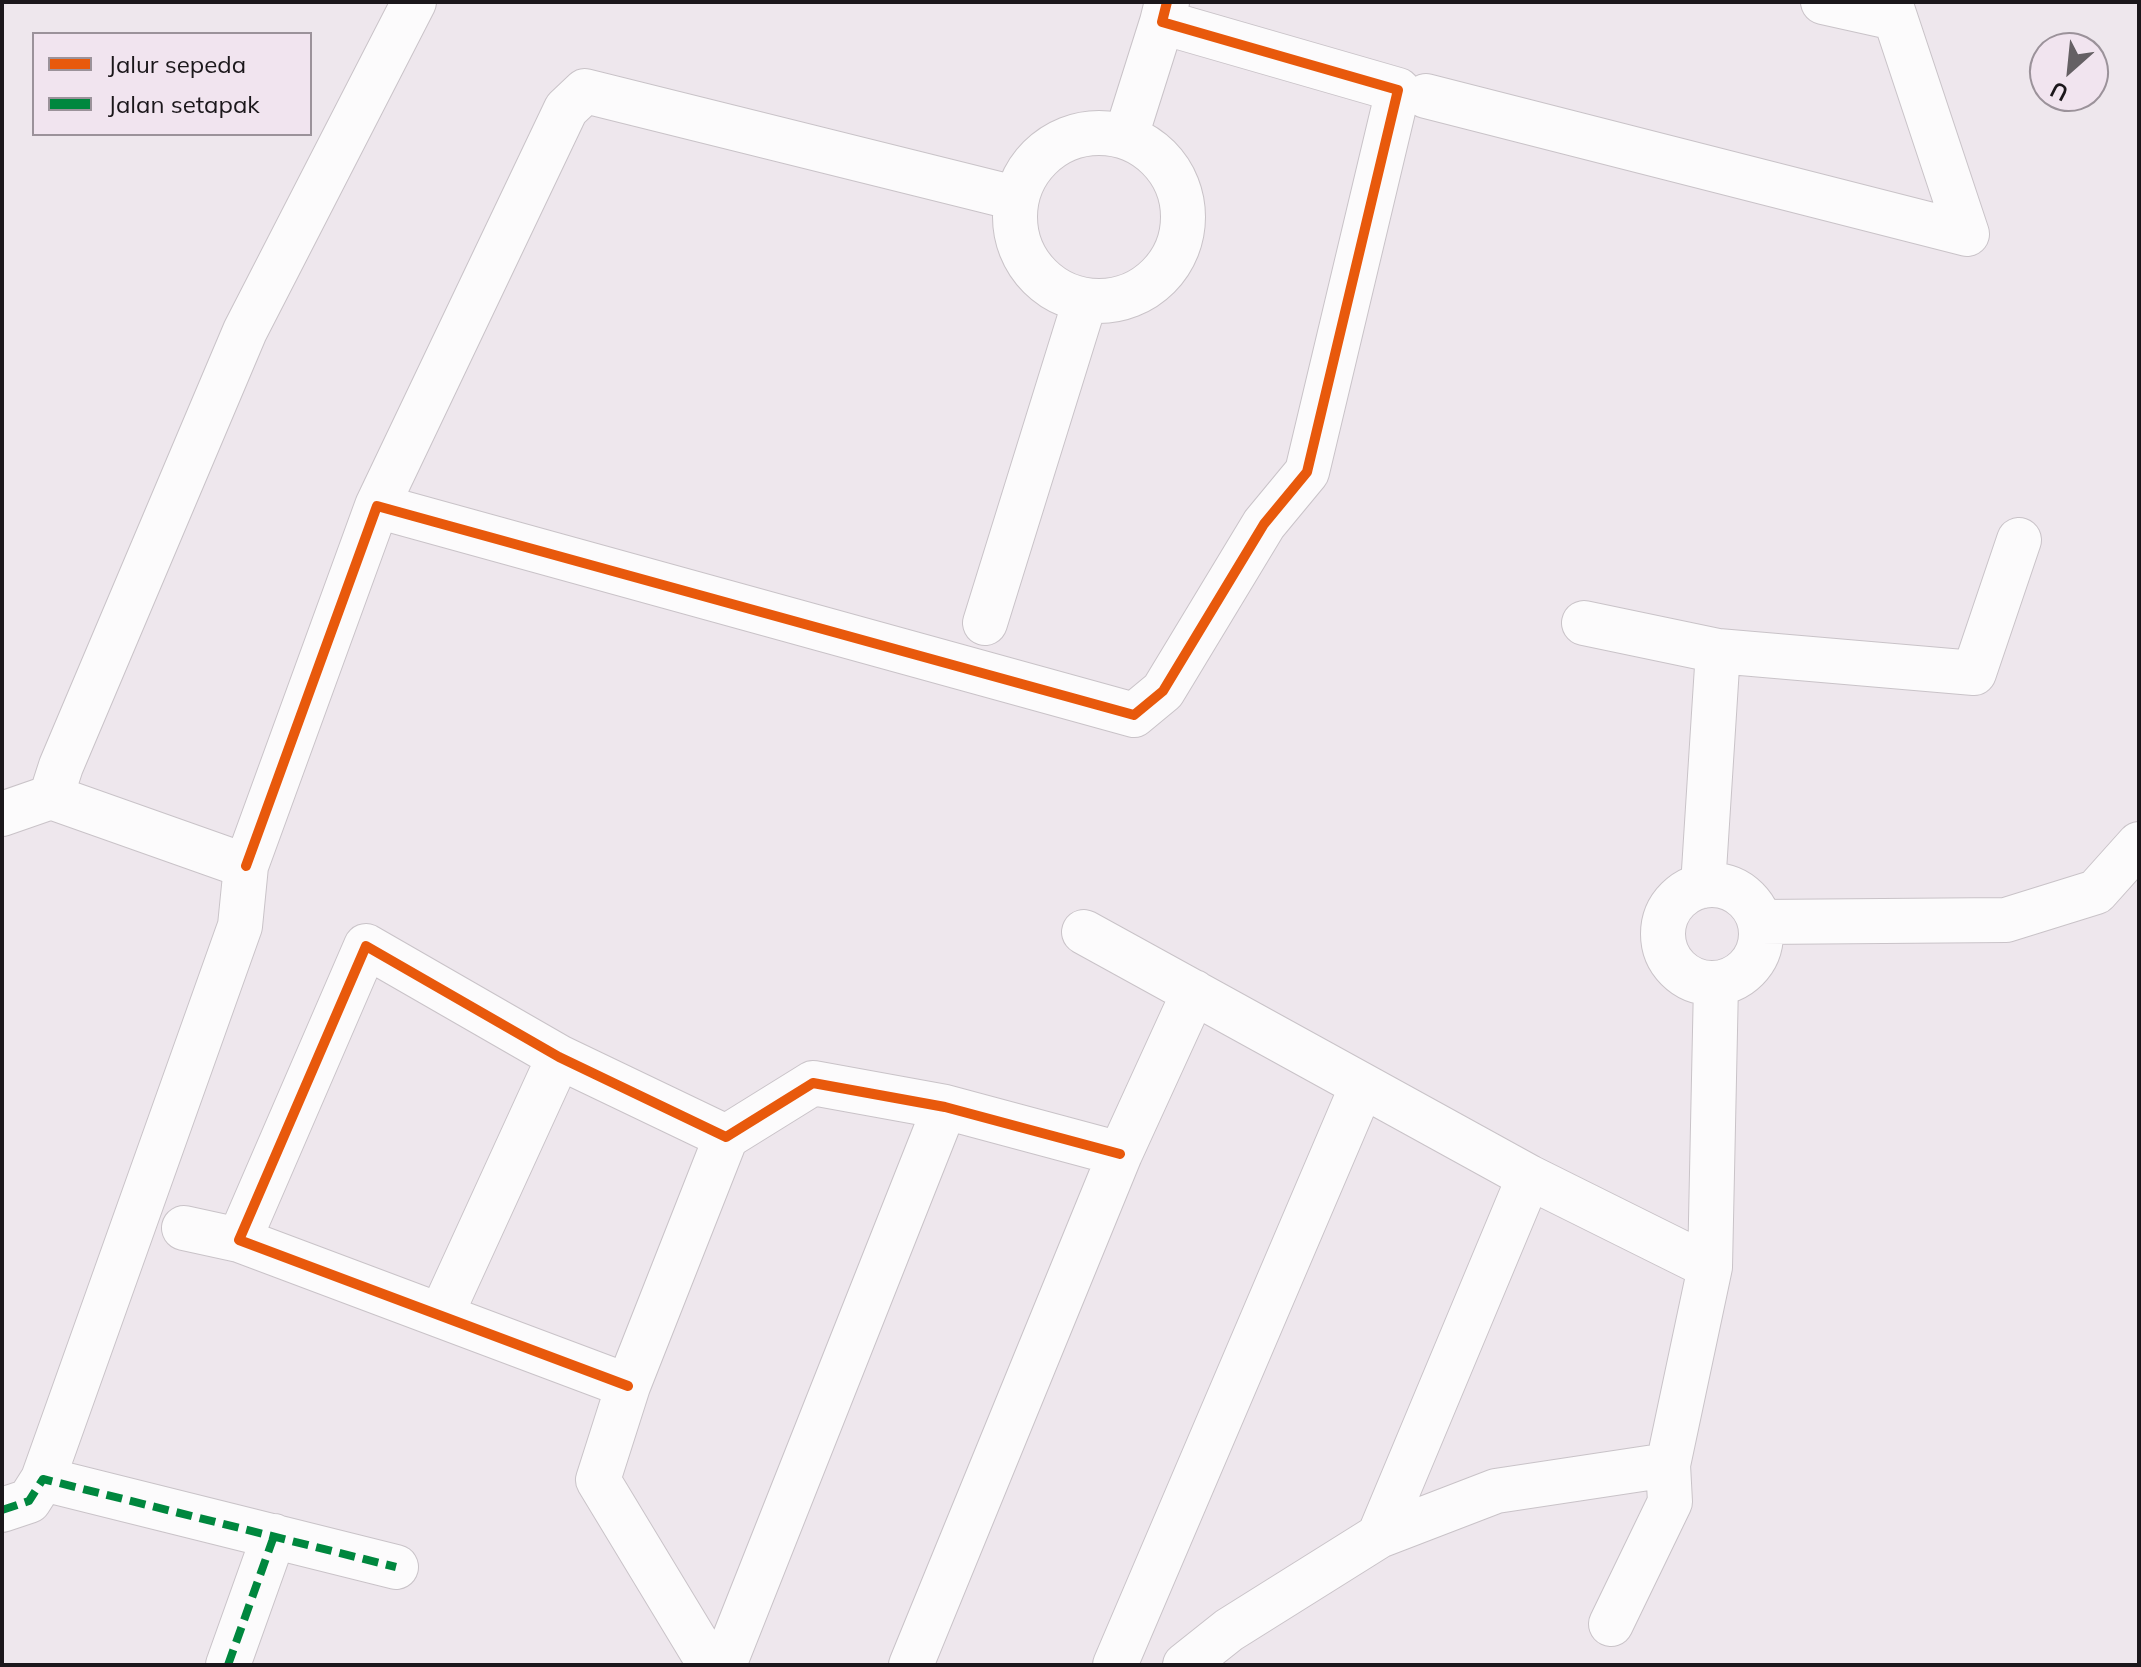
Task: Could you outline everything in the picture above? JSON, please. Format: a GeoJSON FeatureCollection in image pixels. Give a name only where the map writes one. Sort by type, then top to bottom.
{"type":"FeatureCollection","features":[{"type":"Feature","properties":{"kind":"street"},"geometry":{"type":"LineString","coordinates":[[51,797],[61,766],[245,331],[414,2]]}},
{"type":"Feature","properties":{"kind":"street"},"geometry":{"type":"LineString","coordinates":[[1426,96],[1967,234],[1892,10],[1823,2]]}},
{"type":"Feature","properties":{"kind":"street"},"geometry":{"type":"LineString","coordinates":[[377,506],[1134,715],[1163,691],[1264,524],[1307,472],[1398,90],[1165,12],[1126,136]]}},
{"type":"Feature","properties":{"kind":"street"},"geometry":{"type":"LineString","coordinates":[[2,1510],[29,1501],[43,1479],[240,926],[246,866],[377,506],[566,109],[585,91],[1015,198]]}},
{"type":"Feature","properties":{"kind":"street"},"geometry":{"type":"LineString","coordinates":[[1097,132],[1126,136],[1151,150],[1170,170],[1182,197],[1184,226],[1176,253],[1161,275],[1139,292],[1112,301],[1085,301],[1058,292],[1037,275],[1022,252],[1014,226],[1015,198],[1026,172],[1045,150],[1069,136],[1097,132]]}},
{"type":"Feature","properties":{"kind":"street"},"geometry":{"type":"LineString","coordinates":[[985,623],[1085,301]]}},
{"type":"Feature","properties":{"kind":"street"},"geometry":{"type":"LineString","coordinates":[[1584,623],[1718,651],[1974,673],[2019,540]]}},
{"type":"Feature","properties":{"kind":"street"},"geometry":{"type":"LineString","coordinates":[[1703,886],[1718,651]]}},
{"type":"Feature","properties":{"kind":"street"},"geometry":{"type":"LineString","coordinates":[[2,814],[51,797],[246,866]]}},
{"type":"Feature","properties":{"kind":"street"},"geometry":{"type":"LineString","coordinates":[[1760,922],[2006,920],[2096,892],[2139,844]]}},
{"type":"Feature","properties":{"kind":"street"},"geometry":{"type":"LineString","coordinates":[[1703,886],[1722,886],[1739,893],[1749,901],[1760,922],[1759,951],[1749,967],[1734,978],[1716,984],[1698,982],[1681,973],[1668,959],[1663,940],[1664,922],[1672,905],[1686,892],[1703,886]]}},
{"type":"Feature","properties":{"kind":"street"},"geometry":{"type":"LineString","coordinates":[[1084,932],[1529,1177],[1710,1267]]}},
{"type":"Feature","properties":{"kind":"street"},"geometry":{"type":"LineString","coordinates":[[239,1240],[366,946],[559,1057],[726,1137]]}},
{"type":"Feature","properties":{"kind":"street"},"geometry":{"type":"LineString","coordinates":[[1611,1624],[1670,1502],[1668,1465],[1710,1267],[1716,984]]}},
{"type":"Feature","properties":{"kind":"street"},"geometry":{"type":"LineString","coordinates":[[911,1665],[1120,1154],[1194,992]]}},
{"type":"Feature","properties":{"kind":"street"},"geometry":{"type":"LineString","coordinates":[[441,1315],[559,1057]]}},
{"type":"Feature","properties":{"kind":"street"},"geometry":{"type":"LineString","coordinates":[[710,1665],[598,1480],[628,1386],[726,1137],[813,1083],[945,1107],[1120,1154]]}},
{"type":"Feature","properties":{"kind":"street"},"geometry":{"type":"LineString","coordinates":[[1115,1665],[1362,1086]]}},
{"type":"Feature","properties":{"kind":"street"},"geometry":{"type":"LineString","coordinates":[[724,1665],[945,1107]]}},
{"type":"Feature","properties":{"kind":"street"},"geometry":{"type":"LineString","coordinates":[[1379,1536],[1529,1177]]}},
{"type":"Feature","properties":{"kind":"street"},"geometry":{"type":"LineString","coordinates":[[184,1228],[239,1240],[628,1386]]}},
{"type":"Feature","properties":{"kind":"street"},"geometry":{"type":"LineString","coordinates":[[1185,1665],[1229,1630],[1379,1536],[1496,1491],[1668,1465]]}},
{"type":"Feature","properties":{"kind":"street"},"geometry":{"type":"LineString","coordinates":[[43,1479],[396,1567]]}},
{"type":"Feature","properties":{"kind":"street"},"geometry":{"type":"LineString","coordinates":[[228,1665],[274,1536]]}},
{"type":"Feature","properties":{"kind":"marked path"},"geometry":{"type":"LineString","coordinates":[[2,1510],[29,1501],[43,1479],[396,1567]]}},
{"type":"Feature","properties":{"kind":"marked path"},"geometry":{"type":"LineString","coordinates":[[228,1665],[274,1536]]}},
{"type":"Feature","properties":{"kind":"cycle path"},"geometry":{"type":"LineString","coordinates":[[246,866],[377,506],[1134,715],[1163,691],[1264,524],[1307,472],[1398,90],[1162,22],[1167,2]]}},
{"type":"Feature","properties":{"kind":"cycle path"},"geometry":{"type":"LineString","coordinates":[[628,1386],[239,1240],[366,946],[559,1057],[726,1137],[813,1083],[945,1107],[1120,1154]]}}]}
